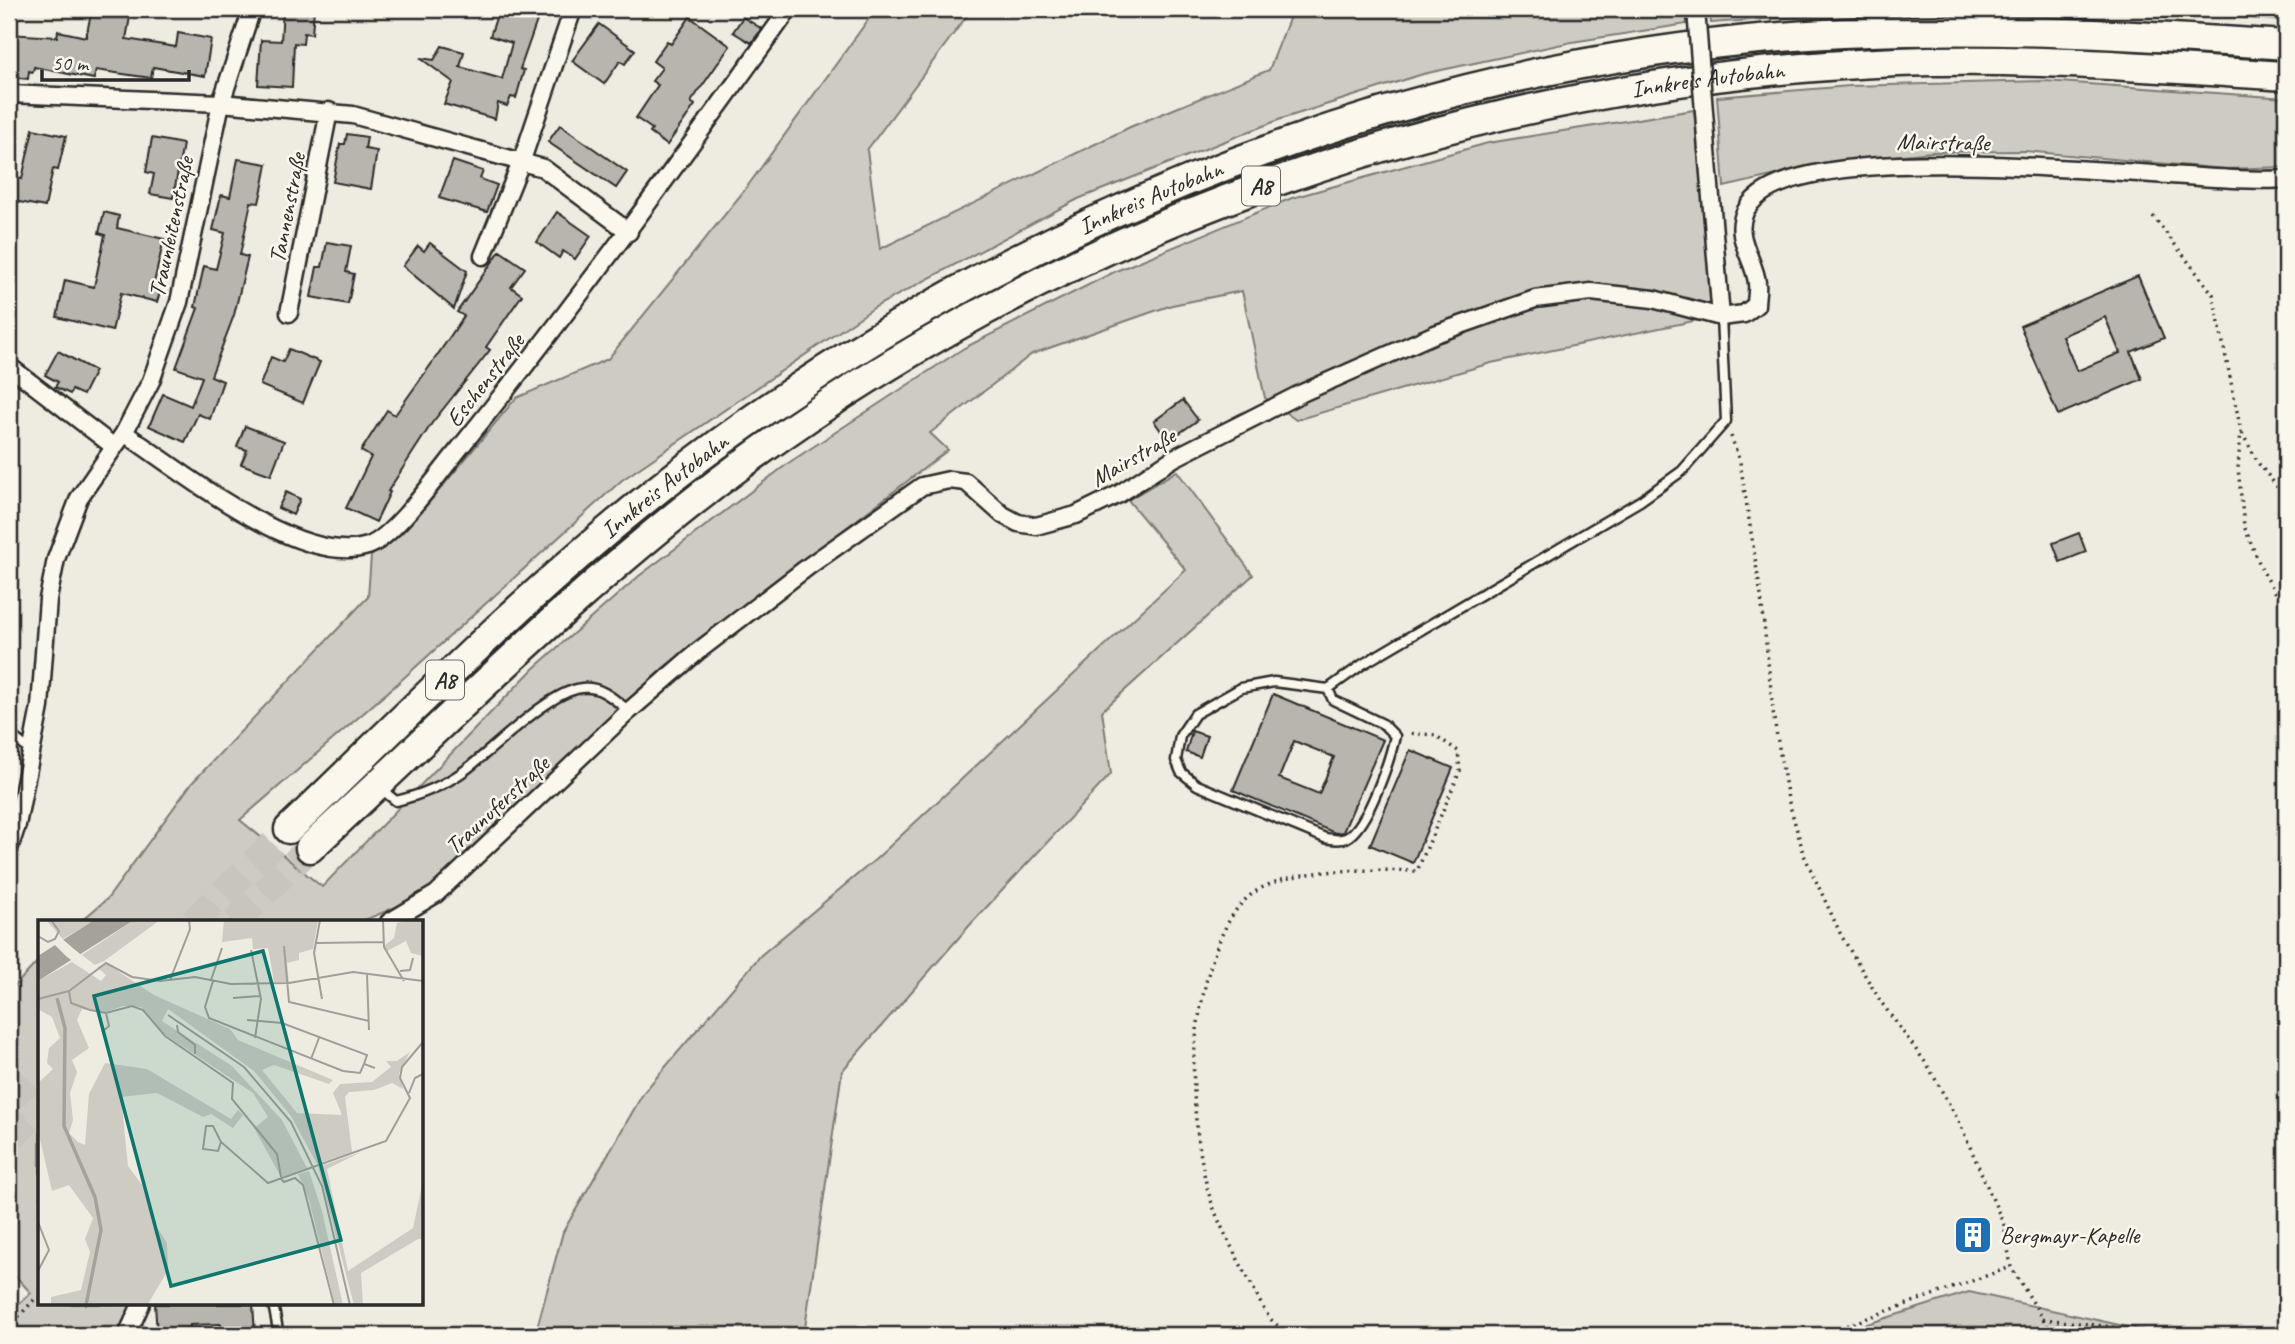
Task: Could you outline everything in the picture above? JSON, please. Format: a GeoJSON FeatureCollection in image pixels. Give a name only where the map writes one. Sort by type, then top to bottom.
{"type":"FeatureCollection","features":[{"type":"Feature","properties":{"kind":"highway","name":"Innkreis Autobahn"},"geometry":{"type":"LineString","coordinates":[[289,829],[604,534],[747,422],[819,372],[966,284],[1049,241],[1182,182],[1321,131],[1392,109],[1535,74],[1688,47],[1779,37],[1933,30],[2103,33],[2286,45]]}},
{"type":"Feature","properties":{"kind":"highway","name":"Innkreis Autobahn"},"geometry":{"type":"LineString","coordinates":[[310,848],[622,562],[740,466],[820,410],[948,330],[1041,281],[1135,236],[1256,187],[1383,145],[1524,109],[1676,81],[1751,72],[1902,62],[1983,61],[2286,76]]}},
{"type":"Feature","properties":{"kind":"street","name":"Traunleitenstraße"},"geometry":{"type":"LineString","coordinates":[[119,440],[151,381],[180,302],[221,103],[253,9]]}},
{"type":"Feature","properties":{"kind":"street"},"geometry":{"type":"LineString","coordinates":[[483,256],[522,160],[573,9]]}},
{"type":"Feature","properties":{"kind":"street","name":"Eschenstraße"},"geometry":{"type":"LineString","coordinates":[[9,366],[119,440],[249,516],[301,543],[347,548],[369,546],[387,534],[409,510],[629,232],[789,9]]}},
{"type":"Feature","properties":{"kind":"street"},"geometry":{"type":"LineString","coordinates":[[1696,9],[1721,317]]}},
{"type":"Feature","properties":{"kind":"street"},"geometry":{"type":"LineString","coordinates":[[9,94],[221,103],[353,115],[543,168],[629,232]]}},
{"type":"Feature","properties":{"kind":"street","name":"Tannenstraße"},"geometry":{"type":"LineString","coordinates":[[289,313],[329,111]]}},
{"type":"Feature","properties":{"kind":"street","name":"Mairstraße"},"geometry":{"type":"LineString","coordinates":[[629,711],[707,644],[809,566],[922,486],[948,480],[966,482],[1003,515],[1018,523],[1036,526],[1076,515],[1119,494],[1174,458],[1302,393],[1436,334],[1535,299],[1591,292],[1653,299],[1721,317],[1744,314],[1756,305],[1758,282],[1745,250],[1742,229],[1745,212],[1755,199],[1774,187],[1811,173],[1880,164],[1955,164],[2286,178]]}},
{"type":"Feature","properties":{"kind":"street"},"geometry":{"type":"LineString","coordinates":[[9,849],[17,825],[40,707],[48,599],[56,559],[79,498],[119,440]]}},
{"type":"Feature","properties":{"kind":"street","name":"Traunuferstraße"},"geometry":{"type":"LineString","coordinates":[[392,920],[436,894],[629,711]]}},
{"type":"Feature","properties":{"kind":"street"},"geometry":{"type":"LineString","coordinates":[[127,1335],[140,1306]]}},
{"type":"Feature","properties":{"kind":"lane"},"geometry":{"type":"LineString","coordinates":[[1328,689],[1333,700],[1383,724],[1395,736],[1363,820],[1349,837],[1339,840],[1325,838],[1197,785],[1181,772],[1176,760],[1180,736],[1195,714],[1241,688],[1274,682],[1328,689],[1363,664],[1640,501],[1682,471],[1726,421],[1721,317]]}},
{"type":"Feature","properties":{"kind":"lane"},"geometry":{"type":"LineString","coordinates":[[377,785],[396,802],[428,793],[464,771],[561,693],[583,688],[603,691],[629,711]]}},
{"type":"Feature","properties":{"kind":"lane"},"geometry":{"type":"LineString","coordinates":[[9,734],[31,751]]}},
{"type":"Feature","properties":{"kind":"lane"},"geometry":{"type":"LineString","coordinates":[[273,1306],[279,1335]]}},
{"type":"Feature","properties":{"kind":"path"},"geometry":{"type":"LineString","coordinates":[[2153,216],[2213,294],[2241,431],[2238,468],[2244,526],[2262,570],[2286,610]]}},
{"type":"Feature","properties":{"kind":"path"},"geometry":{"type":"LineString","coordinates":[[1726,421],[1740,462],[1761,596],[1774,719],[1788,799],[1804,855],[1841,934],[1881,1002],[1928,1066],[1960,1124],[2004,1225],[2011,1267],[2053,1335]]}},
{"type":"Feature","properties":{"kind":"path"},"geometry":{"type":"LineString","coordinates":[[2241,431],[2259,464],[2286,498]]}},
{"type":"Feature","properties":{"kind":"path"},"geometry":{"type":"LineString","coordinates":[[1339,1335],[1292,1332],[1275,1324],[1227,1239],[1205,1179],[1194,1058],[1201,1008],[1215,955],[1230,917],[1248,896],[1299,875],[1367,870],[1417,871],[1460,771],[1458,751],[1435,735],[1414,731],[1395,736]]}},
{"type":"Feature","properties":{"kind":"path"},"geometry":{"type":"LineString","coordinates":[[1821,1335],[2011,1267]]}},
{"type":"Feature","properties":{"kind":"path"},"geometry":{"type":"LineString","coordinates":[[9,1327],[34,1300]]}},
{"type":"Feature","properties":{"kind":"path"},"geometry":{"type":"LineString","coordinates":[[2043,1319],[2183,1335]]}},
{"type":"Feature","properties":{"kind":"shaded area"},"geometry":{"type":"Polygon","coordinates":[[[876,9],[972,9],[867,150],[880,249],[1130,127],[1269,70],[1293,9],[1686,9],[1687,24],[1572,42],[1423,74],[1281,119],[1078,199],[875,307],[622,480],[397,684],[240,820],[322,887],[534,668],[639,576],[790,462],[964,348],[1116,271],[1292,198],[1488,143],[1694,110],[1713,317],[1491,363],[1296,420],[1265,398],[1242,291],[1172,305],[1032,354],[930,433],[948,450],[663,668],[478,845],[418,898],[365,920],[82,920],[108,898],[191,784],[368,597],[371,556],[417,517],[516,398],[608,359],[744,191],[876,9]]]}},
{"type":"Feature","properties":{"kind":"shaded area"},"geometry":{"type":"Polygon","coordinates":[[[1710,9],[1908,9],[1711,23],[1710,9]]]}},
{"type":"Feature","properties":{"kind":"shaded area"},"geometry":{"type":"Polygon","coordinates":[[[2051,9],[2286,9],[2286,21],[2186,13],[2051,9]]]}},
{"type":"Feature","properties":{"kind":"shaded area"},"geometry":{"type":"Polygon","coordinates":[[[2045,81],[2286,98],[2286,167],[2224,169],[2024,151],[1932,152],[1828,163],[1724,187],[1717,97],[1850,86],[2045,81]]]}},
{"type":"Feature","properties":{"kind":"shaded area"},"geometry":{"type":"Polygon","coordinates":[[[1177,471],[1253,575],[1102,711],[1111,774],[969,926],[842,1071],[804,1335],[535,1335],[563,1232],[644,1092],[761,955],[876,859],[1186,570],[1128,500],[1177,471]]]}},
{"type":"Feature","properties":{"kind":"shaded area"},"geometry":{"type":"Polygon","coordinates":[[[38,961],[38,1306],[145,1306],[136,1335],[9,1335],[9,1312],[31,1293],[9,1269],[9,992],[38,961]]]}},
{"type":"Feature","properties":{"kind":"shaded area"},"geometry":{"type":"Polygon","coordinates":[[[1969,1292],[2165,1335],[1832,1335],[1969,1292]]]}},
{"type":"Feature","properties":{"kind":"building"},"geometry":{"type":"Polygon","coordinates":[[[92,9],[109,9],[108,12],[130,17],[126,39],[176,47],[178,33],[211,39],[205,76],[153,67],[151,78],[96,70],[94,79],[34,67],[33,72],[29,71],[28,79],[9,77],[9,34],[57,37],[58,31],[86,37],[92,9]]]}},
{"type":"Feature","properties":{"kind":"building"},"geometry":{"type":"Polygon","coordinates":[[[283,9],[314,9],[312,34],[304,33],[303,44],[294,43],[292,87],[258,85],[261,40],[281,41],[283,9]]]}},
{"type":"Feature","properties":{"kind":"building"},"geometry":{"type":"Polygon","coordinates":[[[499,9],[540,12],[520,69],[524,70],[516,98],[511,97],[507,106],[498,103],[495,119],[444,104],[453,82],[420,58],[434,60],[442,46],[464,52],[460,67],[502,79],[512,43],[490,36],[499,9]]]}},
{"type":"Feature","properties":{"kind":"building"},"geometry":{"type":"Polygon","coordinates":[[[690,17],[730,46],[691,102],[695,105],[667,145],[650,133],[652,129],[636,118],[658,85],[652,81],[662,68],[653,61],[667,41],[671,44],[690,17]]]}},
{"type":"Feature","properties":{"kind":"building"},"geometry":{"type":"Polygon","coordinates":[[[743,17],[762,29],[751,43],[733,32],[743,17]]]}},
{"type":"Feature","properties":{"kind":"building"},"geometry":{"type":"Polygon","coordinates":[[[599,24],[635,50],[625,64],[620,61],[604,84],[572,61],[599,24]]]}},
{"type":"Feature","properties":{"kind":"building"},"geometry":{"type":"Polygon","coordinates":[[[560,125],[627,172],[616,188],[548,142],[560,125]]]}},
{"type":"Feature","properties":{"kind":"building"},"geometry":{"type":"Polygon","coordinates":[[[33,129],[66,136],[58,170],[53,169],[45,207],[9,200],[9,177],[22,179],[33,129]]]}},
{"type":"Feature","properties":{"kind":"building"},"geometry":{"type":"Polygon","coordinates":[[[347,134],[367,137],[365,149],[377,151],[371,189],[333,182],[340,144],[345,144],[347,134]]]}},
{"type":"Feature","properties":{"kind":"building"},"geometry":{"type":"Polygon","coordinates":[[[152,138],[183,144],[173,198],[150,194],[154,174],[146,172],[152,138]]]}},
{"type":"Feature","properties":{"kind":"building"},"geometry":{"type":"Polygon","coordinates":[[[238,159],[267,164],[259,203],[251,202],[240,255],[248,257],[234,315],[211,376],[223,381],[210,419],[198,414],[185,442],[149,426],[163,394],[191,406],[202,377],[176,368],[198,308],[195,307],[204,266],[216,269],[225,233],[213,230],[221,195],[230,197],[238,159]]]}},
{"type":"Feature","properties":{"kind":"building"},"geometry":{"type":"Polygon","coordinates":[[[453,161],[483,171],[480,179],[497,185],[487,212],[439,198],[453,161]]]}},
{"type":"Feature","properties":{"kind":"building"},"geometry":{"type":"Polygon","coordinates":[[[104,212],[119,216],[117,228],[164,239],[154,283],[162,285],[157,302],[121,293],[112,331],[57,317],[65,280],[94,287],[105,235],[99,233],[104,212]]]}},
{"type":"Feature","properties":{"kind":"building"},"geometry":{"type":"Polygon","coordinates":[[[557,212],[591,236],[575,259],[563,251],[559,258],[537,242],[557,212]]]}},
{"type":"Feature","properties":{"kind":"building"},"geometry":{"type":"Polygon","coordinates":[[[327,242],[351,246],[346,272],[354,274],[348,304],[311,297],[317,267],[322,267],[327,242]]]}},
{"type":"Feature","properties":{"kind":"building"},"geometry":{"type":"Polygon","coordinates":[[[430,243],[467,271],[454,309],[403,266],[418,246],[424,251],[430,243]]]}},
{"type":"Feature","properties":{"kind":"building"},"geometry":{"type":"Polygon","coordinates":[[[500,251],[525,268],[511,287],[522,295],[486,347],[490,350],[432,423],[388,491],[390,492],[376,522],[346,508],[371,457],[361,451],[387,410],[395,415],[432,363],[464,316],[457,312],[500,251]]]}},
{"type":"Feature","properties":{"kind":"building"},"geometry":{"type":"Polygon","coordinates":[[[2138,276],[2164,338],[2131,352],[2142,379],[2058,415],[2020,326],[2138,276]],[[2105,317],[2062,336],[2077,371],[2120,353],[2105,317]]]}},
{"type":"Feature","properties":{"kind":"building"},"geometry":{"type":"Polygon","coordinates":[[[289,349],[320,362],[303,403],[260,385],[271,357],[283,362],[289,349]]]}},
{"type":"Feature","properties":{"kind":"building"},"geometry":{"type":"Polygon","coordinates":[[[58,351],[95,371],[83,395],[72,390],[70,394],[55,387],[58,382],[45,375],[58,351]]]}},
{"type":"Feature","properties":{"kind":"building"},"geometry":{"type":"Polygon","coordinates":[[[1183,400],[1198,420],[1168,441],[1154,421],[1183,400]]]}},
{"type":"Feature","properties":{"kind":"building"},"geometry":{"type":"Polygon","coordinates":[[[245,426],[284,441],[271,475],[241,464],[247,450],[237,447],[245,426]]]}},
{"type":"Feature","properties":{"kind":"building"},"geometry":{"type":"Polygon","coordinates":[[[286,492],[300,499],[293,515],[278,508],[286,492]]]}},
{"type":"Feature","properties":{"kind":"building"},"geometry":{"type":"Polygon","coordinates":[[[2079,533],[2086,552],[2060,562],[2053,543],[2079,533]]]}},
{"type":"Feature","properties":{"kind":"building"},"geometry":{"type":"Polygon","coordinates":[[[1273,694],[1383,740],[1343,832],[1335,833],[1233,790],[1273,694]],[[1294,741],[1279,778],[1319,794],[1334,757],[1294,741]]]}},
{"type":"Feature","properties":{"kind":"building"},"geometry":{"type":"Polygon","coordinates":[[[1192,731],[1207,736],[1200,757],[1186,752],[1192,731]]]}},
{"type":"Feature","properties":{"kind":"building"},"geometry":{"type":"Polygon","coordinates":[[[1410,750],[1453,768],[1413,863],[1370,845],[1410,750]]]}},
{"type":"Feature","properties":{"kind":"building"},"geometry":{"type":"Polygon","coordinates":[[[155,1306],[253,1306],[255,1335],[221,1335],[221,1324],[190,1325],[190,1335],[157,1335],[155,1306]]]}},
{"type":"Feature","properties":{"kind":"tunnel"},"geometry":{"type":"LineString","coordinates":[[195,920],[289,829]]}},
{"type":"Feature","properties":{"kind":"tunnel"},"geometry":{"type":"LineString","coordinates":[[236,920],[310,848]]}},
{"type":"Feature","properties":{"kind":"tunnel"},"geometry":{"type":"LineString","coordinates":[[9,1099],[38,1072]]}},
{"type":"Feature","properties":{"kind":"tunnel"},"geometry":{"type":"LineString","coordinates":[[9,1139],[38,1112]]}},
{"type":"Feature","properties":{"kind":"place","name":"Bergmayr-Kapelle"},"geometry":{"type":"Point","coordinates":[1973,1235]}}]}
